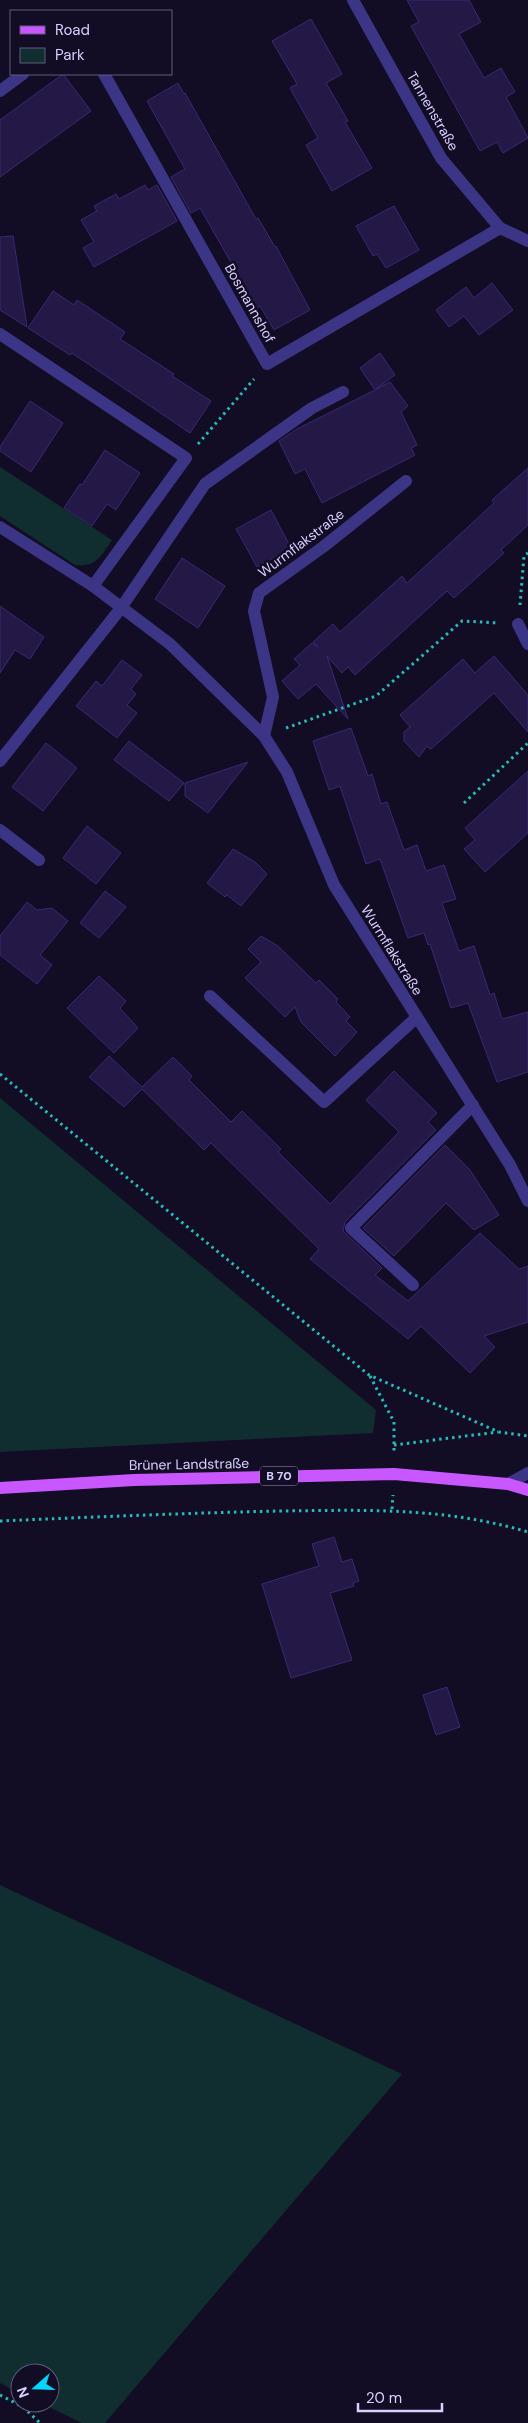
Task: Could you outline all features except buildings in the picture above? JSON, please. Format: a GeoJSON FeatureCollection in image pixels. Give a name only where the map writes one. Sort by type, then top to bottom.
{"type":"FeatureCollection","features":[{"type":"Feature","properties":{"kind":"main road","name":"Brüner Landstraße"},"geometry":{"type":"LineString","coordinates":[[0,1488],[134,1480],[394,1474],[508,1484],[528,1490]]}},
{"type":"Feature","properties":{"kind":"street","name":"Tannenstraße"},"geometry":{"type":"LineString","coordinates":[[353,0],[441,158],[500,228],[528,241]]}},
{"type":"Feature","properties":{"kind":"street"},"geometry":{"type":"LineString","coordinates":[[0,91],[22,75]]}},
{"type":"Feature","properties":{"kind":"street","name":"Bosmannshof"},"geometry":{"type":"LineString","coordinates":[[105,75],[267,364],[500,228]]}},
{"type":"Feature","properties":{"kind":"street"},"geometry":{"type":"LineString","coordinates":[[0,334],[186,458],[93,586]]}},
{"type":"Feature","properties":{"kind":"street"},"geometry":{"type":"LineString","coordinates":[[0,761],[121,608],[205,484],[312,408],[343,392]]}},
{"type":"Feature","properties":{"kind":"street","name":"Wurmflakstraße"},"geometry":{"type":"LineString","coordinates":[[264,736],[273,698],[254,612],[259,593],[322,548],[406,481]]}},
{"type":"Feature","properties":{"kind":"street","name":"Wurmflakstraße"},"geometry":{"type":"LineString","coordinates":[[0,527],[93,586],[170,644],[264,736],[287,772],[334,885],[416,1018],[510,1164],[528,1201]]}},
{"type":"Feature","properties":{"kind":"street"},"geometry":{"type":"LineString","coordinates":[[518,624],[528,644]]}},
{"type":"Feature","properties":{"kind":"street"},"geometry":{"type":"LineString","coordinates":[[0,830],[39,860]]}},
{"type":"Feature","properties":{"kind":"street","name":"Wurmflakstraße"},"geometry":{"type":"LineString","coordinates":[[210,996],[324,1102],[416,1018]]}},
{"type":"Feature","properties":{"kind":"street"},"geometry":{"type":"LineString","coordinates":[[413,1285],[351,1228],[473,1106]]}},
{"type":"Feature","properties":{"kind":"street"},"geometry":{"type":"LineString","coordinates":[[508,1484],[528,1473]]}},
{"type":"Feature","properties":{"kind":"path"},"geometry":{"type":"LineString","coordinates":[[186,458],[267,364]]}},
{"type":"Feature","properties":{"kind":"path"},"geometry":{"type":"LineString","coordinates":[[264,736],[376,696],[462,621],[518,624],[524,556],[528,553]]}},
{"type":"Feature","properties":{"kind":"path"},"geometry":{"type":"LineString","coordinates":[[464,803],[528,743]]}},
{"type":"Feature","properties":{"kind":"path"},"geometry":{"type":"LineString","coordinates":[[0,1074],[369,1375],[499,1432]]}},
{"type":"Feature","properties":{"kind":"path"},"geometry":{"type":"LineString","coordinates":[[369,1375],[394,1422],[392,1509]]}},
{"type":"Feature","properties":{"kind":"path"},"geometry":{"type":"LineString","coordinates":[[394,1445],[499,1432],[528,1436]]}},
{"type":"Feature","properties":{"kind":"path"},"geometry":{"type":"LineString","coordinates":[[0,1521],[208,1512],[392,1509],[440,1513],[496,1522],[528,1532]]}},
{"type":"Feature","properties":{"kind":"path"},"geometry":{"type":"LineString","coordinates":[[0,2395],[23,2407],[40,2423]]}},
{"type":"Feature","properties":{"kind":"green space"},"geometry":{"type":"Polygon","coordinates":[[[0,467],[112,540],[101,556],[88,564],[75,565],[0,516],[0,467]]]}},
{"type":"Feature","properties":{"kind":"green space"},"geometry":{"type":"Polygon","coordinates":[[[0,1098],[376,1410],[373,1433],[0,1452],[0,1098]]]}},
{"type":"Feature","properties":{"kind":"green space"},"geometry":{"type":"Polygon","coordinates":[[[0,1885],[402,2074],[105,2423],[82,2423],[60,2412],[60,2363],[10,2363],[10,2388],[0,2383],[0,1885]]]}}]}
